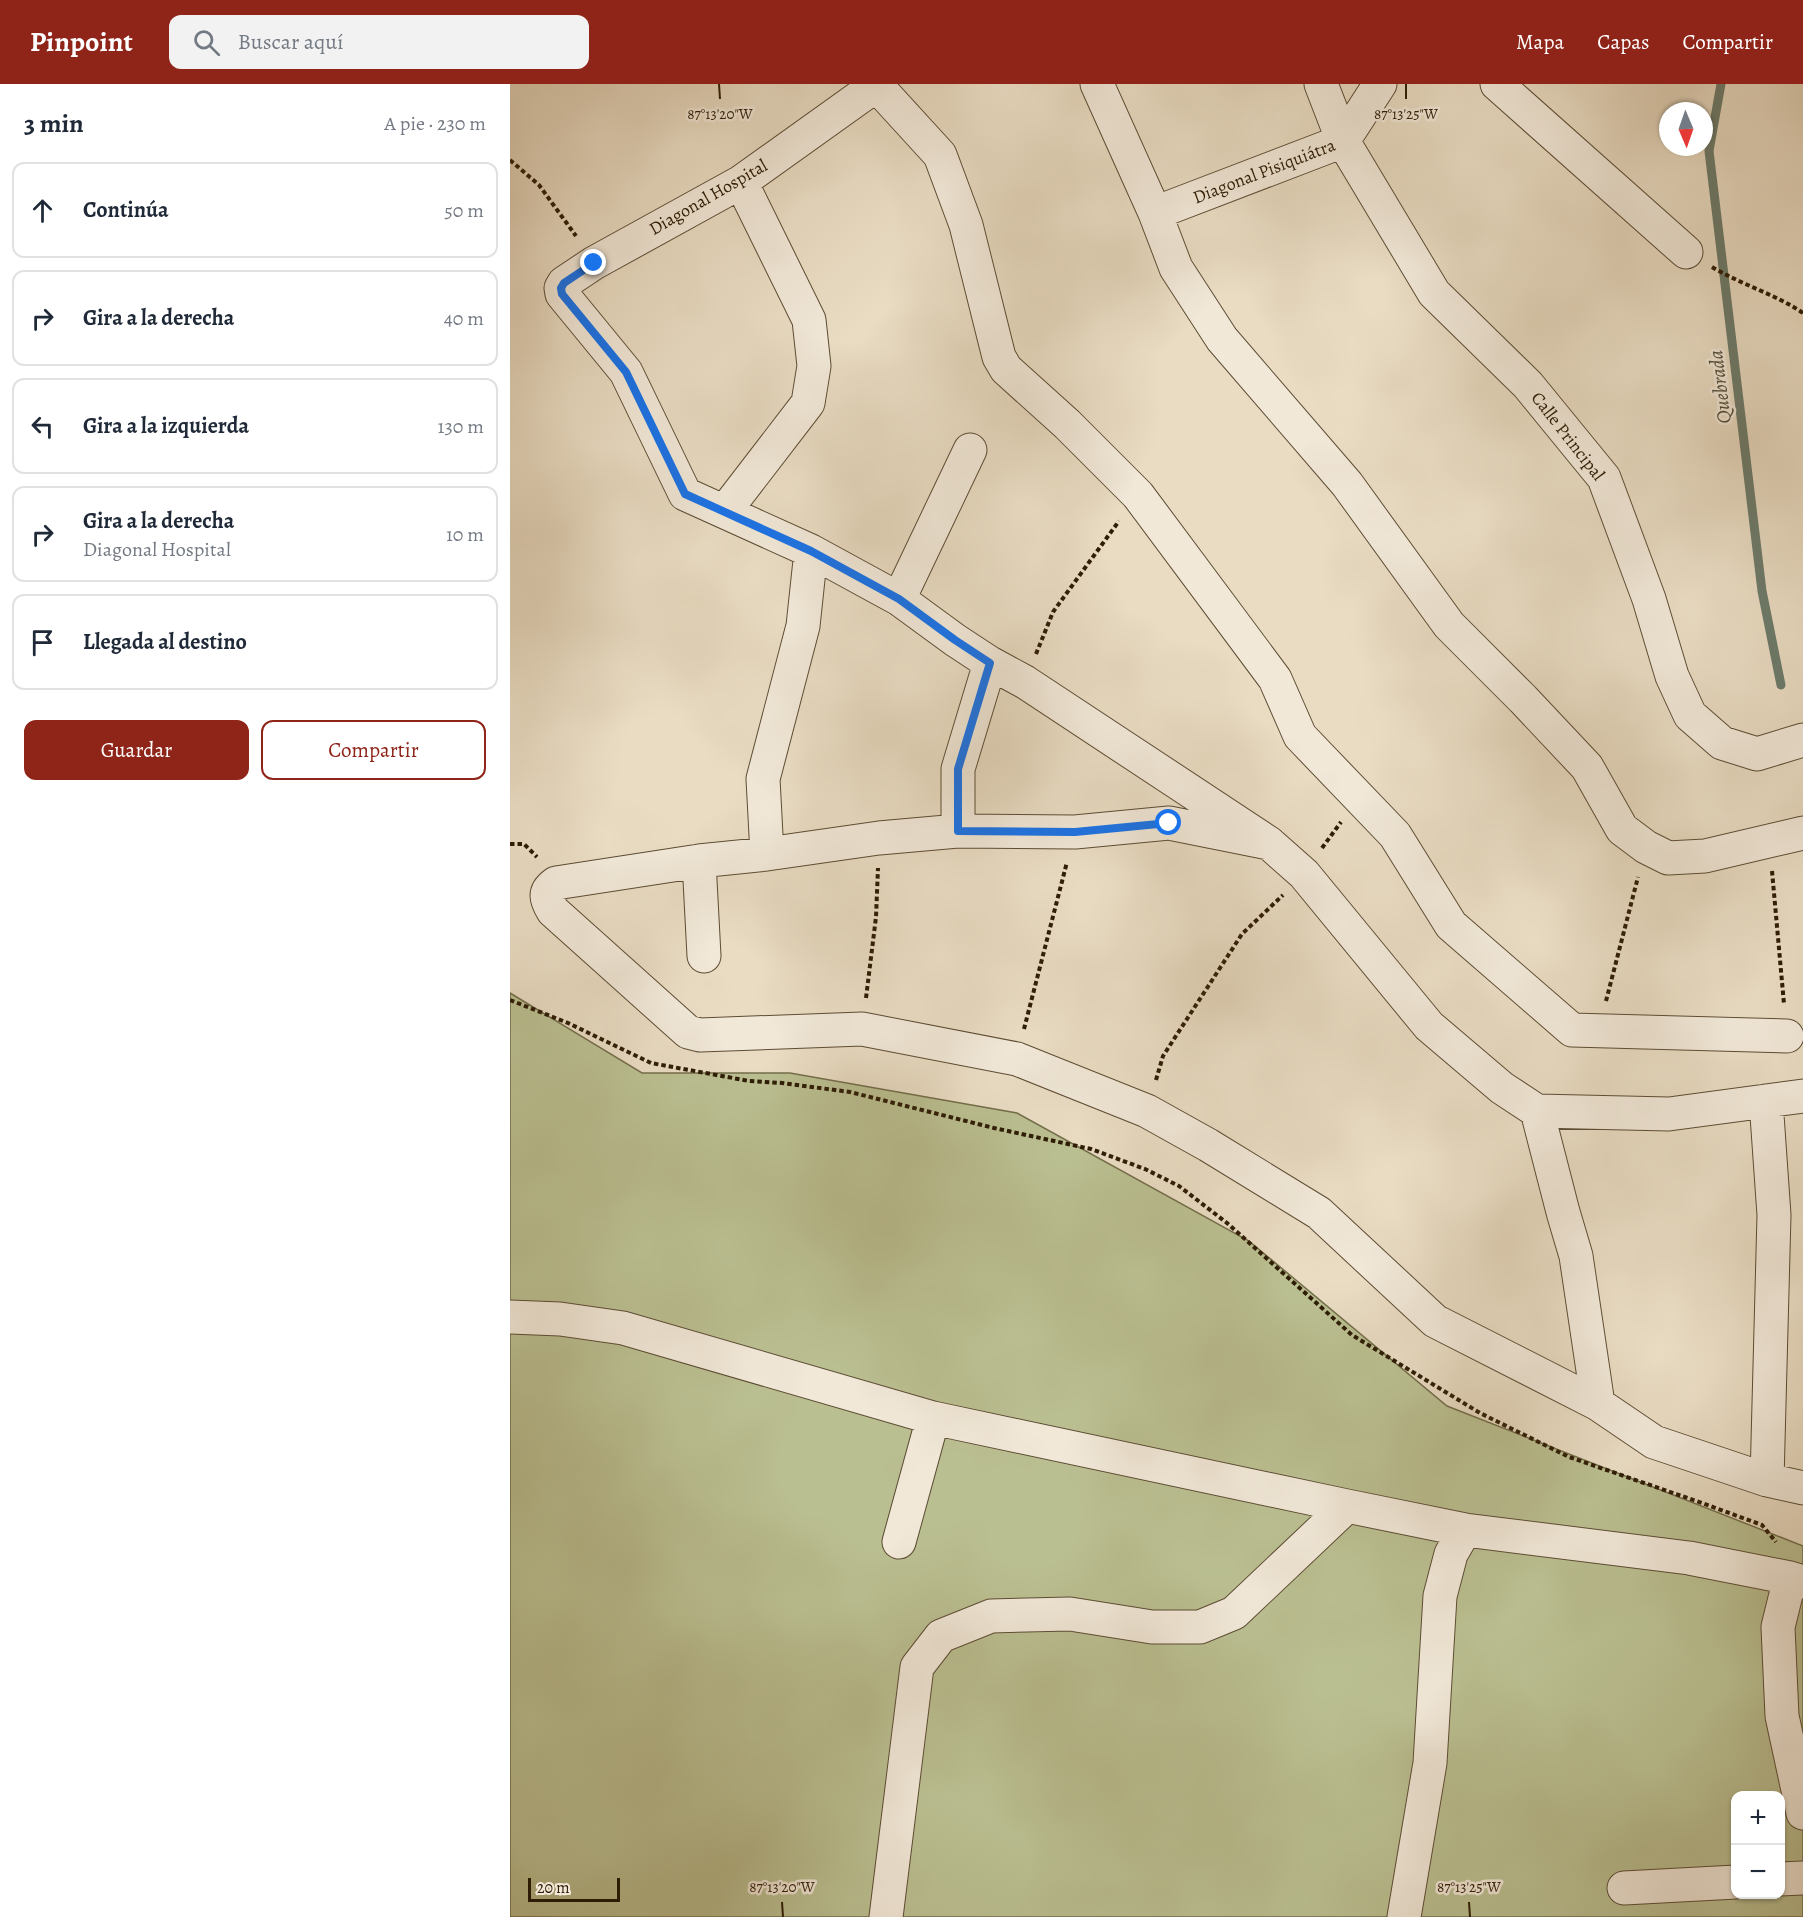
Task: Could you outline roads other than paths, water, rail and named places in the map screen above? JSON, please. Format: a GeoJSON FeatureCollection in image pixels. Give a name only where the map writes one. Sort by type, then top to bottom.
{"type":"FeatureCollection","features":[{"type":"Feature","properties":{"kind":"street"},"geometry":{"type":"LineString","coordinates":[[1096,84],[1155,213],[1176,268],[1222,339],[1347,484],[1449,626],[1523,699],[1587,767],[1622,829],[1646,847],[1668,858],[1705,856],[1803,833]]}},
{"type":"Feature","properties":{"kind":"street","name":"Calle Principal"},"geometry":{"type":"LineString","coordinates":[[1321,84],[1343,141],[1434,293],[1528,385],[1604,478],[1649,599],[1672,676],[1690,715],[1722,743],[1757,754],[1803,740]]}},
{"type":"Feature","properties":{"kind":"street","name":"Diagonal Pisiquiátra"},"geometry":{"type":"LineString","coordinates":[[1155,213],[1343,141],[1380,84]]}},
{"type":"Feature","properties":{"kind":"street"},"geometry":{"type":"LineString","coordinates":[[1497,84],[1686,252]]}},
{"type":"Feature","properties":{"kind":"street"},"geometry":{"type":"LineString","coordinates":[[877,85],[940,155],[966,225],[999,357],[1006,369],[1067,424],[1138,495],[1275,679],[1300,736],[1395,835],[1451,925],[1572,1030],[1787,1036]]}},
{"type":"Feature","properties":{"kind":"street","name":"Diagonal Hospital"},"geometry":{"type":"LineString","coordinates":[[725,511],[685,494],[626,372],[562,294],[561,288],[564,283],[594,263],[741,182],[877,85]]}},
{"type":"Feature","properties":{"kind":"street"},"geometry":{"type":"LineString","coordinates":[[741,182],[809,320],[814,366],[808,403],[725,511],[811,551],[899,599],[955,640],[1025,682],[1269,843],[1304,874],[1429,1026],[1502,1088],[1537,1112],[1669,1114],[1803,1096]]}},
{"type":"Feature","properties":{"kind":"street"},"geometry":{"type":"LineString","coordinates":[[899,599],[970,450]]}},
{"type":"Feature","properties":{"kind":"street"},"geometry":{"type":"LineString","coordinates":[[766,854],[763,779],[803,626],[811,551]]}},
{"type":"Feature","properties":{"kind":"street"},"geometry":{"type":"LineString","coordinates":[[958,831],[958,769],[990,663]]}},
{"type":"Feature","properties":{"kind":"street"},"geometry":{"type":"LineString","coordinates":[[1269,843],[1169,823],[1075,832],[958,831],[879,838],[699,861],[556,883],[546,893],[553,911],[688,1032],[700,1035],[862,1029],[1017,1059],[1148,1111],[1319,1213],[1435,1321],[1598,1404],[1654,1442],[1767,1480],[1803,1488]]}},
{"type":"Feature","properties":{"kind":"street"},"geometry":{"type":"LineString","coordinates":[[699,861],[704,956]]}},
{"type":"Feature","properties":{"kind":"street"},"geometry":{"type":"LineString","coordinates":[[1766,1101],[1774,1215],[1767,1480]]}},
{"type":"Feature","properties":{"kind":"street"},"geometry":{"type":"LineString","coordinates":[[1537,1112],[1576,1256],[1598,1404]]}},
{"type":"Feature","properties":{"kind":"street"},"geometry":{"type":"LineString","coordinates":[[510,1317],[560,1319],[623,1328],[933,1418],[1347,1506],[1465,1530],[1689,1558],[1797,1580],[1778,1627],[1782,1716],[1803,1813]]}},
{"type":"Feature","properties":{"kind":"street"},"geometry":{"type":"LineString","coordinates":[[899,1542],[933,1418]]}},
{"type":"Feature","properties":{"kind":"street"},"geometry":{"type":"LineString","coordinates":[[886,1917],[917,1667],[941,1636],[991,1616],[1070,1614],[1152,1627],[1200,1626],[1234,1613],[1347,1506]]}},
{"type":"Feature","properties":{"kind":"street"},"geometry":{"type":"LineString","coordinates":[[1404,1917],[1430,1763],[1440,1596],[1451,1554],[1465,1530]]}},
{"type":"Feature","properties":{"kind":"street"},"geometry":{"type":"LineString","coordinates":[[1785,1879],[1803,1878]]}},
{"type":"Feature","properties":{"kind":"street"},"geometry":{"type":"LineString","coordinates":[[1624,1888],[1731,1882]]}},
{"type":"Feature","properties":{"kind":"waterway","name":"Quebrada"},"geometry":{"type":"LineString","coordinates":[[1721,84],[1709,151],[1762,591],[1781,685]]}}]}
